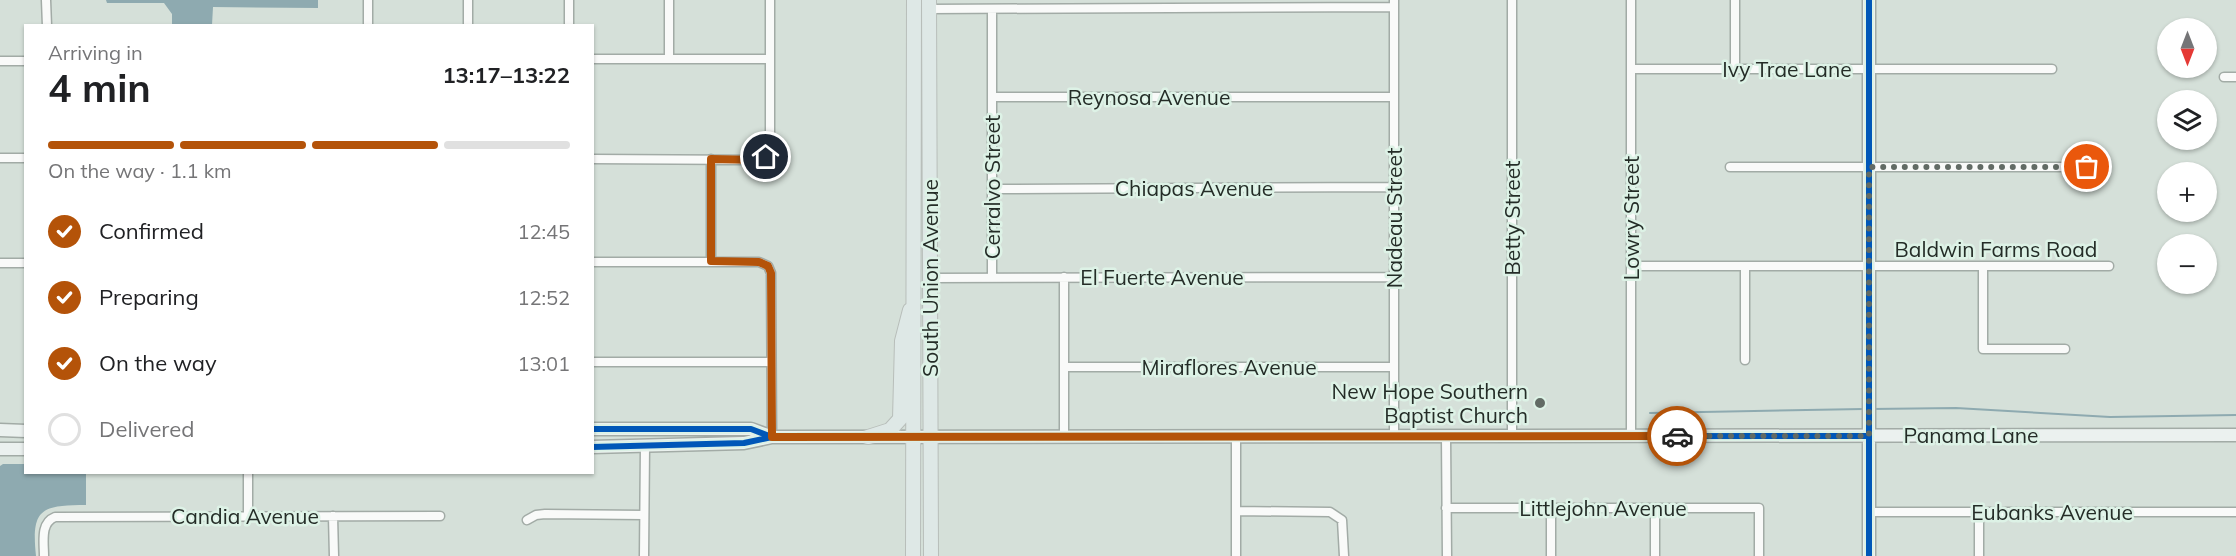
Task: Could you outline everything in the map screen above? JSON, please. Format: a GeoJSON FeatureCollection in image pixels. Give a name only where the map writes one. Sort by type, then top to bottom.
{"type":"FeatureCollection","features":[{"type":"Feature","properties":{"kind":"main road","name":"South Union Avenue"},"geometry":{"type":"LineString","coordinates":[[914,0],[914,556]]}},
{"type":"Feature","properties":{"kind":"main road"},"geometry":{"type":"LineString","coordinates":[[1869,0],[1869,556]]}},
{"type":"Feature","properties":{"kind":"main road","name":"South Union Avenue"},"geometry":{"type":"LineString","coordinates":[[929,4],[931,556]]}},
{"type":"Feature","properties":{"kind":"main road"},"geometry":{"type":"LineString","coordinates":[[914,260],[918,260],[921,266],[922,314],[930,339]]}},
{"type":"Feature","properties":{"kind":"main road"},"geometry":{"type":"LineString","coordinates":[[868,437],[890,430],[900,419],[902,341],[906,320],[914,300]]}},
{"type":"Feature","properties":{"kind":"main road"},"geometry":{"type":"LineString","coordinates":[[914,328],[920,338],[921,347],[922,420],[931,437]]}},
{"type":"Feature","properties":{"kind":"main road"},"geometry":{"type":"LineString","coordinates":[[594,429],[746,429],[772,437]]}},
{"type":"Feature","properties":{"kind":"main road"},"geometry":{"type":"LineString","coordinates":[[645,447],[647,443],[657,438],[722,436],[746,429]]}},
{"type":"Feature","properties":{"kind":"main road"},"geometry":{"type":"LineString","coordinates":[[0,430],[24,430]]}},
{"type":"Feature","properties":{"kind":"main road","name":"Panama Lane"},"geometry":{"type":"LineString","coordinates":[[772,437],[2236,435]]}},
{"type":"Feature","properties":{"kind":"main road"},"geometry":{"type":"LineString","coordinates":[[594,447],[744,443],[772,437]]}},
{"type":"Feature","properties":{"kind":"main road"},"geometry":{"type":"LineString","coordinates":[[914,437],[921,443],[923,494],[931,526]]}},
{"type":"Feature","properties":{"kind":"main road"},"geometry":{"type":"LineString","coordinates":[[0,449],[24,449]]}},
{"type":"Feature","properties":{"kind":"street"},"geometry":{"type":"LineString","coordinates":[[46,0],[47,24]]}},
{"type":"Feature","properties":{"kind":"street"},"geometry":{"type":"LineString","coordinates":[[368,0],[368,24]]}},
{"type":"Feature","properties":{"kind":"street"},"geometry":{"type":"LineString","coordinates":[[468,0],[468,24]]}},
{"type":"Feature","properties":{"kind":"street"},"geometry":{"type":"LineString","coordinates":[[568,0],[569,24]]}},
{"type":"Feature","properties":{"kind":"street"},"geometry":{"type":"LineString","coordinates":[[669,0],[669,59]]}},
{"type":"Feature","properties":{"kind":"street"},"geometry":{"type":"LineString","coordinates":[[594,159],[758,160],[766,157],[770,152],[770,0]]}},
{"type":"Feature","properties":{"kind":"street","name":"Betty Street"},"geometry":{"type":"LineString","coordinates":[[1512,0],[1512,436]]}},
{"type":"Feature","properties":{"kind":"street","name":"Lowry Street"},"geometry":{"type":"LineString","coordinates":[[1631,0],[1631,436]]}},
{"type":"Feature","properties":{"kind":"street"},"geometry":{"type":"LineString","coordinates":[[1735,0],[1735,69]]}},
{"type":"Feature","properties":{"kind":"street"},"geometry":{"type":"LineString","coordinates":[[929,4],[992,9],[1394,4]]}},
{"type":"Feature","properties":{"kind":"street","name":"Nadeau Street"},"geometry":{"type":"LineString","coordinates":[[1394,4],[1394,436]]}},
{"type":"Feature","properties":{"kind":"street"},"geometry":{"type":"LineString","coordinates":[[992,9],[992,97]]}},
{"type":"Feature","properties":{"kind":"street"},"geometry":{"type":"LineString","coordinates":[[594,59],[770,59]]}},
{"type":"Feature","properties":{"kind":"street"},"geometry":{"type":"LineString","coordinates":[[0,61],[24,61]]}},
{"type":"Feature","properties":{"kind":"street","name":"Ivy Trae Lane"},"geometry":{"type":"LineString","coordinates":[[1631,69],[2052,69]]}},
{"type":"Feature","properties":{"kind":"street"},"geometry":{"type":"LineString","coordinates":[[2224,77],[2236,77]]}},
{"type":"Feature","properties":{"kind":"street","name":"Reynosa Avenue"},"geometry":{"type":"LineString","coordinates":[[992,97],[1394,97]]}},
{"type":"Feature","properties":{"kind":"street","name":"Cerralvo Street"},"geometry":{"type":"LineString","coordinates":[[992,97],[992,277]]}},
{"type":"Feature","properties":{"kind":"street"},"geometry":{"type":"LineString","coordinates":[[0,158],[24,158]]}},
{"type":"Feature","properties":{"kind":"street"},"geometry":{"type":"LineString","coordinates":[[711,159],[711,261]]}},
{"type":"Feature","properties":{"kind":"street"},"geometry":{"type":"LineString","coordinates":[[1730,167],[2087,167]]}},
{"type":"Feature","properties":{"kind":"street","name":"Chiapas Avenue"},"geometry":{"type":"LineString","coordinates":[[993,189],[1394,187]]}},
{"type":"Feature","properties":{"kind":"street"},"geometry":{"type":"LineString","coordinates":[[594,262],[759,262],[768,266],[771,273],[772,437]]}},
{"type":"Feature","properties":{"kind":"street"},"geometry":{"type":"LineString","coordinates":[[0,263],[24,263]]}},
{"type":"Feature","properties":{"kind":"street","name":"Baldwin Farms Road"},"geometry":{"type":"LineString","coordinates":[[1631,266],[2109,266]]}},
{"type":"Feature","properties":{"kind":"street"},"geometry":{"type":"LineString","coordinates":[[1745,266],[1745,360]]}},
{"type":"Feature","properties":{"kind":"street"},"geometry":{"type":"LineString","coordinates":[[1983,266],[1983,349],[2065,349]]}},
{"type":"Feature","properties":{"kind":"street"},"geometry":{"type":"LineString","coordinates":[[1064,277],[1064,437]]}},
{"type":"Feature","properties":{"kind":"street","name":"El Fuerte Avenue"},"geometry":{"type":"LineString","coordinates":[[929,278],[1394,277]]}},
{"type":"Feature","properties":{"kind":"street"},"geometry":{"type":"LineString","coordinates":[[594,362],[770,362]]}},
{"type":"Feature","properties":{"kind":"street","name":"Miraflores Avenue"},"geometry":{"type":"LineString","coordinates":[[1064,367],[1394,367]]}},
{"type":"Feature","properties":{"kind":"street"},"geometry":{"type":"LineString","coordinates":[[1446,436],[1447,556]]}},
{"type":"Feature","properties":{"kind":"street"},"geometry":{"type":"LineString","coordinates":[[1236,437],[1236,556]]}},
{"type":"Feature","properties":{"kind":"street"},"geometry":{"type":"LineString","coordinates":[[644,556],[645,447]]}},
{"type":"Feature","properties":{"kind":"street"},"geometry":{"type":"LineString","coordinates":[[248,474],[248,516]]}},
{"type":"Feature","properties":{"kind":"street","name":"Littlejohn Avenue"},"geometry":{"type":"LineString","coordinates":[[1446,508],[1759,508],[1759,556]]}},
{"type":"Feature","properties":{"kind":"street"},"geometry":{"type":"LineString","coordinates":[[1551,508],[1551,556]]}},
{"type":"Feature","properties":{"kind":"street"},"geometry":{"type":"LineString","coordinates":[[1655,508],[1655,556]]}},
{"type":"Feature","properties":{"kind":"street"},"geometry":{"type":"LineString","coordinates":[[1236,511],[1330,512],[1342,520],[1344,556]]}},
{"type":"Feature","properties":{"kind":"street","name":"Eubanks Avenue"},"geometry":{"type":"LineString","coordinates":[[1869,512],[2236,512]]}},
{"type":"Feature","properties":{"kind":"street"},"geometry":{"type":"LineString","coordinates":[[1979,512],[1979,556]]}},
{"type":"Feature","properties":{"kind":"street"},"geometry":{"type":"LineString","coordinates":[[527,520],[545,514],[644,515]]}},
{"type":"Feature","properties":{"kind":"street"},"geometry":{"type":"LineString","coordinates":[[333,516],[334,556]]}},
{"type":"Feature","properties":{"kind":"street","name":"Candia Avenue"},"geometry":{"type":"LineString","coordinates":[[44,556],[44,531],[49,519],[55,517],[440,516]]}},
{"type":"Feature","properties":{"kind":"water"},"geometry":{"type":"Polygon","coordinates":[[[106,0],[318,0],[318,8],[213,7],[212,24],[172,24],[172,14],[164,3],[107,3],[106,0]]]}},
{"type":"Feature","properties":{"kind":"water"},"geometry":{"type":"Polygon","coordinates":[[[24,464],[24,474],[86,474],[86,505],[58,506],[42,513],[38,519],[35,528],[36,556],[0,556],[0,466],[24,464]]]}},
{"type":"Feature","properties":{"kind":"waterway"},"geometry":{"type":"LineString","coordinates":[[1872,409],[1956,408],[2110,417],[2236,415]]}},
{"type":"Feature","properties":{"kind":"waterway"},"geometry":{"type":"LineString","coordinates":[[1650,413],[1863,409]]}},
{"type":"Feature","properties":{"kind":"cycle path"},"geometry":{"type":"LineString","coordinates":[[1869,0],[1869,556]]}},
{"type":"Feature","properties":{"kind":"cycle path"},"geometry":{"type":"LineString","coordinates":[[594,429],[751,429],[772,437]]}},
{"type":"Feature","properties":{"kind":"cycle path"},"geometry":{"type":"LineString","coordinates":[[594,447],[744,443],[772,437],[1869,436]]}},
{"type":"Feature","properties":{"kind":"way so far"},"geometry":{"type":"LineString","coordinates":[[1677,436],[1869,436],[1869,167],[2087,167]]}},
{"type":"Feature","properties":{"kind":"place","name":"New Hope Southern Baptist Church"},"geometry":{"type":"Point","coordinates":[1540,403]}},
{"type":"Feature","properties":{"kind":"route"},"geometry":{"type":"LineString","coordinates":[[766,157],[758,160],[711,159],[711,261],[759,262],[768,266],[771,273],[772,437],[1677,436]]}}]}
